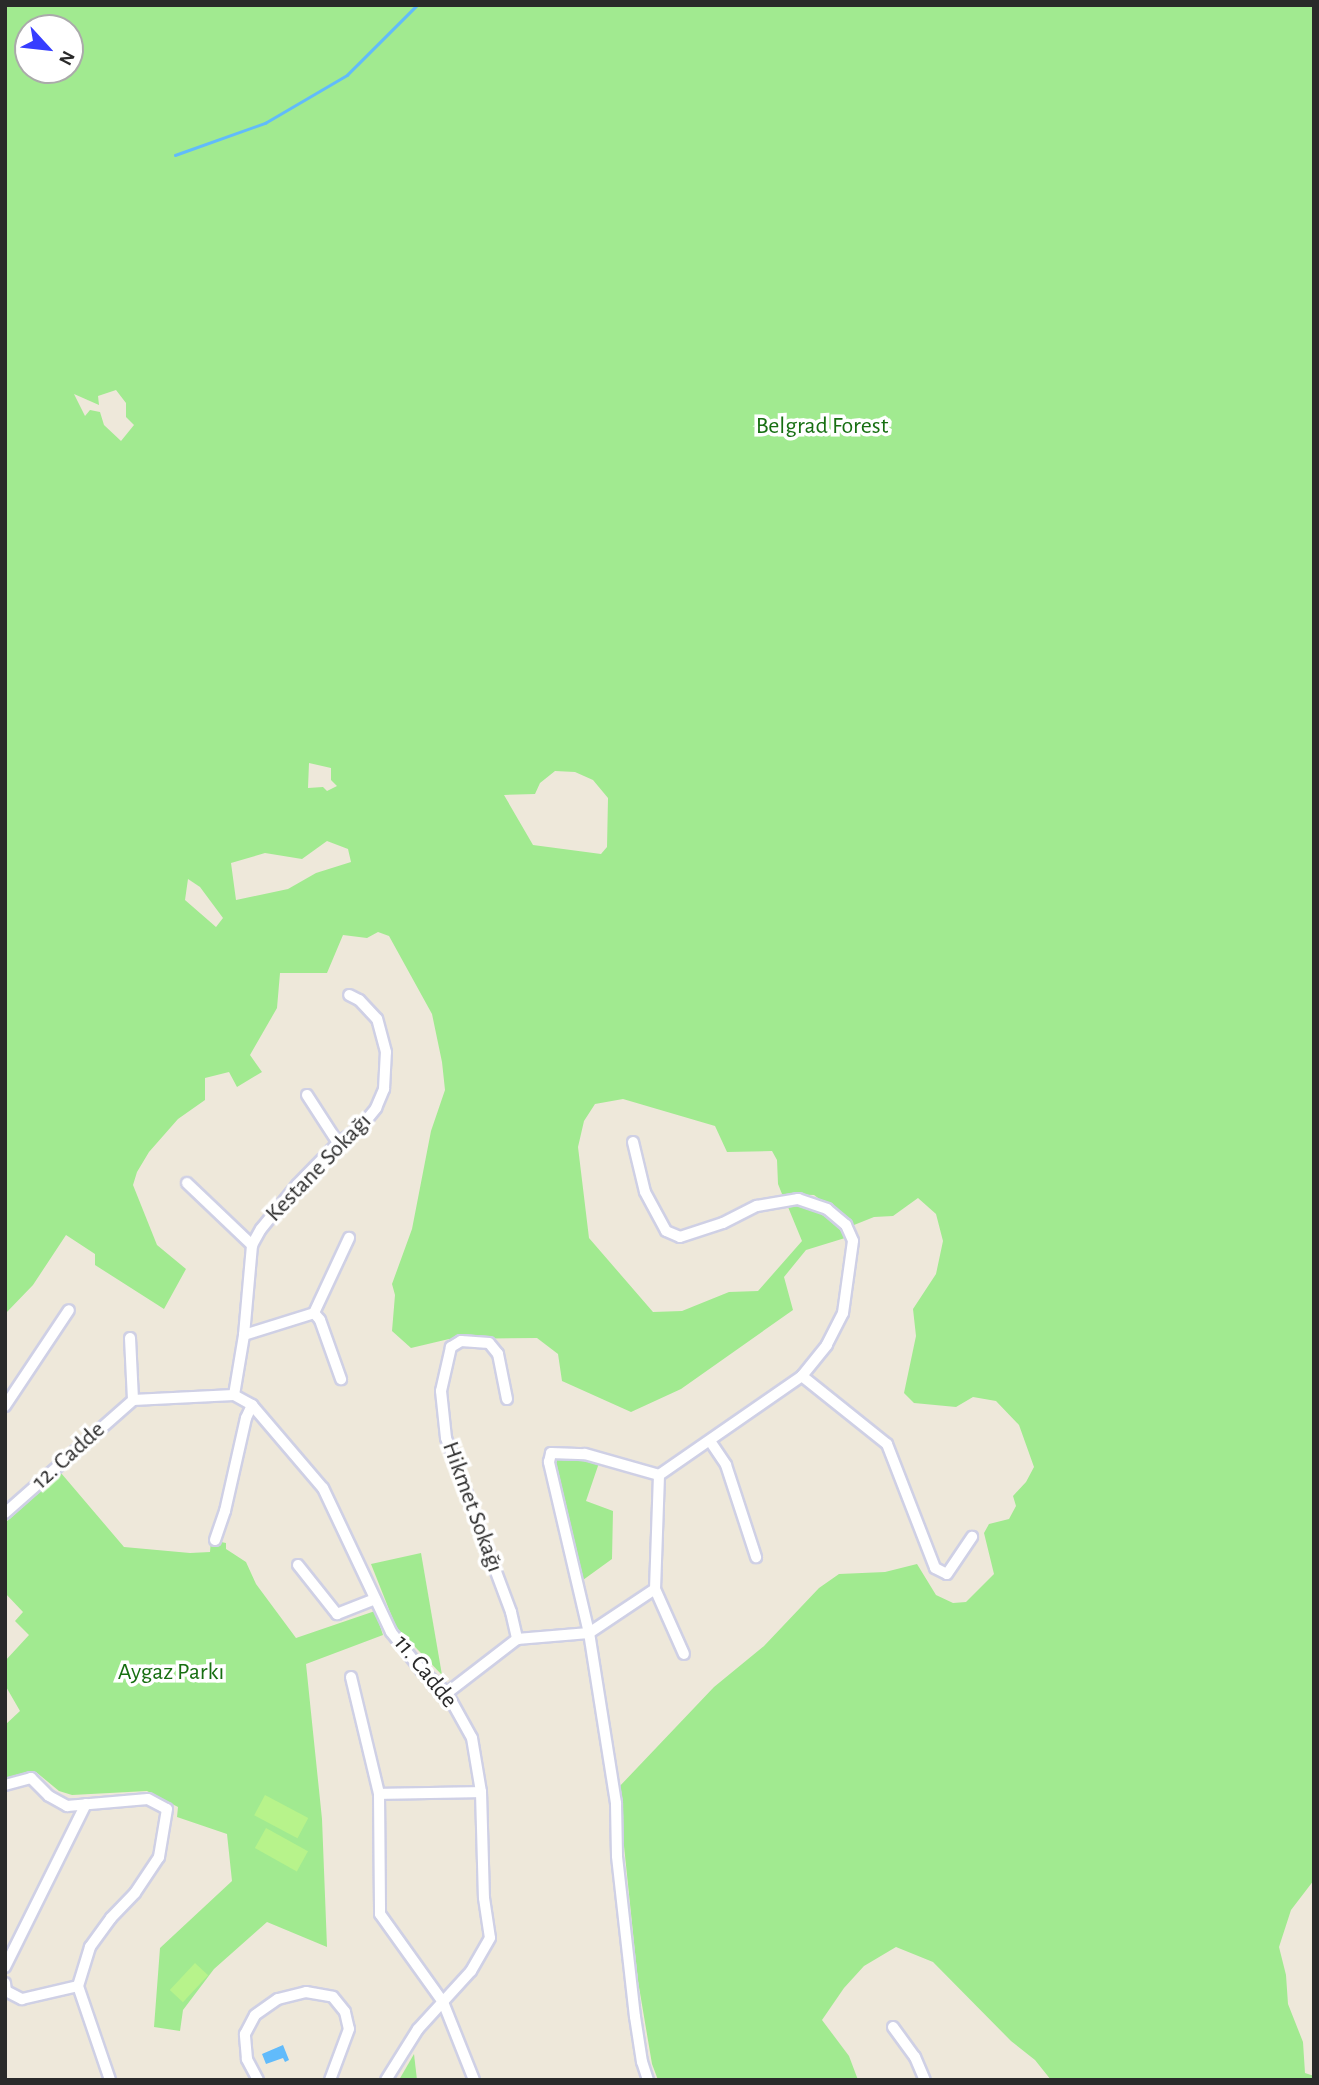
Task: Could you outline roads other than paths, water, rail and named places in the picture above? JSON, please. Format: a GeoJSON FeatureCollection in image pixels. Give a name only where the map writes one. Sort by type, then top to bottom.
{"type":"FeatureCollection","features":[{"type":"Feature","properties":{"kind":"street","name":"Kestane Sokağı"},"geometry":{"type":"LineString","coordinates":[[234,1395],[244,1335],[252,1245],[268,1220],[338,1143],[360,1128],[376,1108],[384,1089],[386,1052],[377,1019],[359,1000],[349,995]]}},
{"type":"Feature","properties":{"kind":"street"},"geometry":{"type":"LineString","coordinates":[[307,1095],[338,1143]]}},
{"type":"Feature","properties":{"kind":"street"},"geometry":{"type":"LineString","coordinates":[[633,1142],[645,1192],[666,1231],[680,1237],[723,1223],[757,1206],[798,1199],[827,1209],[846,1225],[853,1241],[843,1313],[827,1345],[802,1376],[710,1441],[659,1475],[585,1454],[551,1453],[549,1462],[589,1633],[616,1803],[617,1856],[642,2062],[648,2080]]}},
{"type":"Feature","properties":{"kind":"street"},"geometry":{"type":"LineString","coordinates":[[187,1183],[252,1245]]}},
{"type":"Feature","properties":{"kind":"street"},"geometry":{"type":"LineString","coordinates":[[244,1335],[314,1313],[349,1238]]}},
{"type":"Feature","properties":{"kind":"street"},"geometry":{"type":"LineString","coordinates":[[5,1406],[69,1310]]}},
{"type":"Feature","properties":{"kind":"street"},"geometry":{"type":"LineString","coordinates":[[314,1313],[320,1320],[341,1379]]}},
{"type":"Feature","properties":{"kind":"street"},"geometry":{"type":"LineString","coordinates":[[130,1338],[134,1400],[234,1395],[252,1405],[215,1540]]}},
{"type":"Feature","properties":{"kind":"street","name":"Hikmet Sokağı"},"geometry":{"type":"LineString","coordinates":[[507,1399],[498,1354],[489,1343],[461,1341],[451,1347],[441,1391],[446,1438],[511,1612],[517,1639]]}},
{"type":"Feature","properties":{"kind":"street"},"geometry":{"type":"LineString","coordinates":[[802,1376],[887,1444],[935,1568],[947,1573],[972,1537]]}},
{"type":"Feature","properties":{"kind":"street","name":"12. Cadde"},"geometry":{"type":"LineString","coordinates":[[5,1513],[134,1400]]}},
{"type":"Feature","properties":{"kind":"street","name":"11. Cadde"},"geometry":{"type":"LineString","coordinates":[[252,1405],[323,1488],[391,1632],[422,1671],[447,1693],[472,1738],[481,1792],[484,1898],[490,1938],[471,1971],[418,2029],[386,2080]]}},
{"type":"Feature","properties":{"kind":"street"},"geometry":{"type":"LineString","coordinates":[[710,1441],[726,1465],[756,1558]]}},
{"type":"Feature","properties":{"kind":"street"},"geometry":{"type":"LineString","coordinates":[[659,1475],[655,1589],[684,1654]]}},
{"type":"Feature","properties":{"kind":"street"},"geometry":{"type":"LineString","coordinates":[[298,1565],[337,1614],[375,1599]]}},
{"type":"Feature","properties":{"kind":"street"},"geometry":{"type":"LineString","coordinates":[[447,1693],[517,1639],[589,1633],[655,1589]]}},
{"type":"Feature","properties":{"kind":"street"},"geometry":{"type":"LineString","coordinates":[[351,1677],[379,1794],[380,1914],[443,2002],[474,2080]]}},
{"type":"Feature","properties":{"kind":"street"},"geometry":{"type":"LineString","coordinates":[[5,1785],[31,1778],[49,1796],[67,1806],[148,1799],[167,1809],[159,1857],[135,1893],[111,1917],[90,1947],[78,1986],[110,2080]]}},
{"type":"Feature","properties":{"kind":"street"},"geometry":{"type":"LineString","coordinates":[[379,1794],[481,1792]]}},
{"type":"Feature","properties":{"kind":"street"},"geometry":{"type":"LineString","coordinates":[[5,1967],[86,1804]]}},
{"type":"Feature","properties":{"kind":"street"},"geometry":{"type":"LineString","coordinates":[[5,1983],[6,1991],[22,1999],[78,1986]]}},
{"type":"Feature","properties":{"kind":"street"},"geometry":{"type":"LineString","coordinates":[[258,2080],[247,2059],[245,2034],[255,2015],[278,1999],[306,1992],[333,1997],[345,2012],[349,2029],[330,2080]]}},
{"type":"Feature","properties":{"kind":"street"},"geometry":{"type":"LineString","coordinates":[[893,2027],[915,2057],[925,2080]]}},
{"type":"Feature","properties":{"kind":"water"},"geometry":{"type":"Polygon","coordinates":[[[283,2045],[289,2060],[285,2062],[283,2058],[266,2064],[262,2054],[283,2045]]]}},
{"type":"Feature","properties":{"kind":"waterway"},"geometry":{"type":"LineString","coordinates":[[175,155],[265,123],[347,75],[417,5]]}},
{"type":"Feature","properties":{"kind":"park label","name":"Belgrad Forest"},"geometry":{"type":"Point","coordinates":[822,427]}},
{"type":"Feature","properties":{"kind":"park label","name":"Aygaz Parkı"},"geometry":{"type":"Point","coordinates":[171,1673]}}]}
